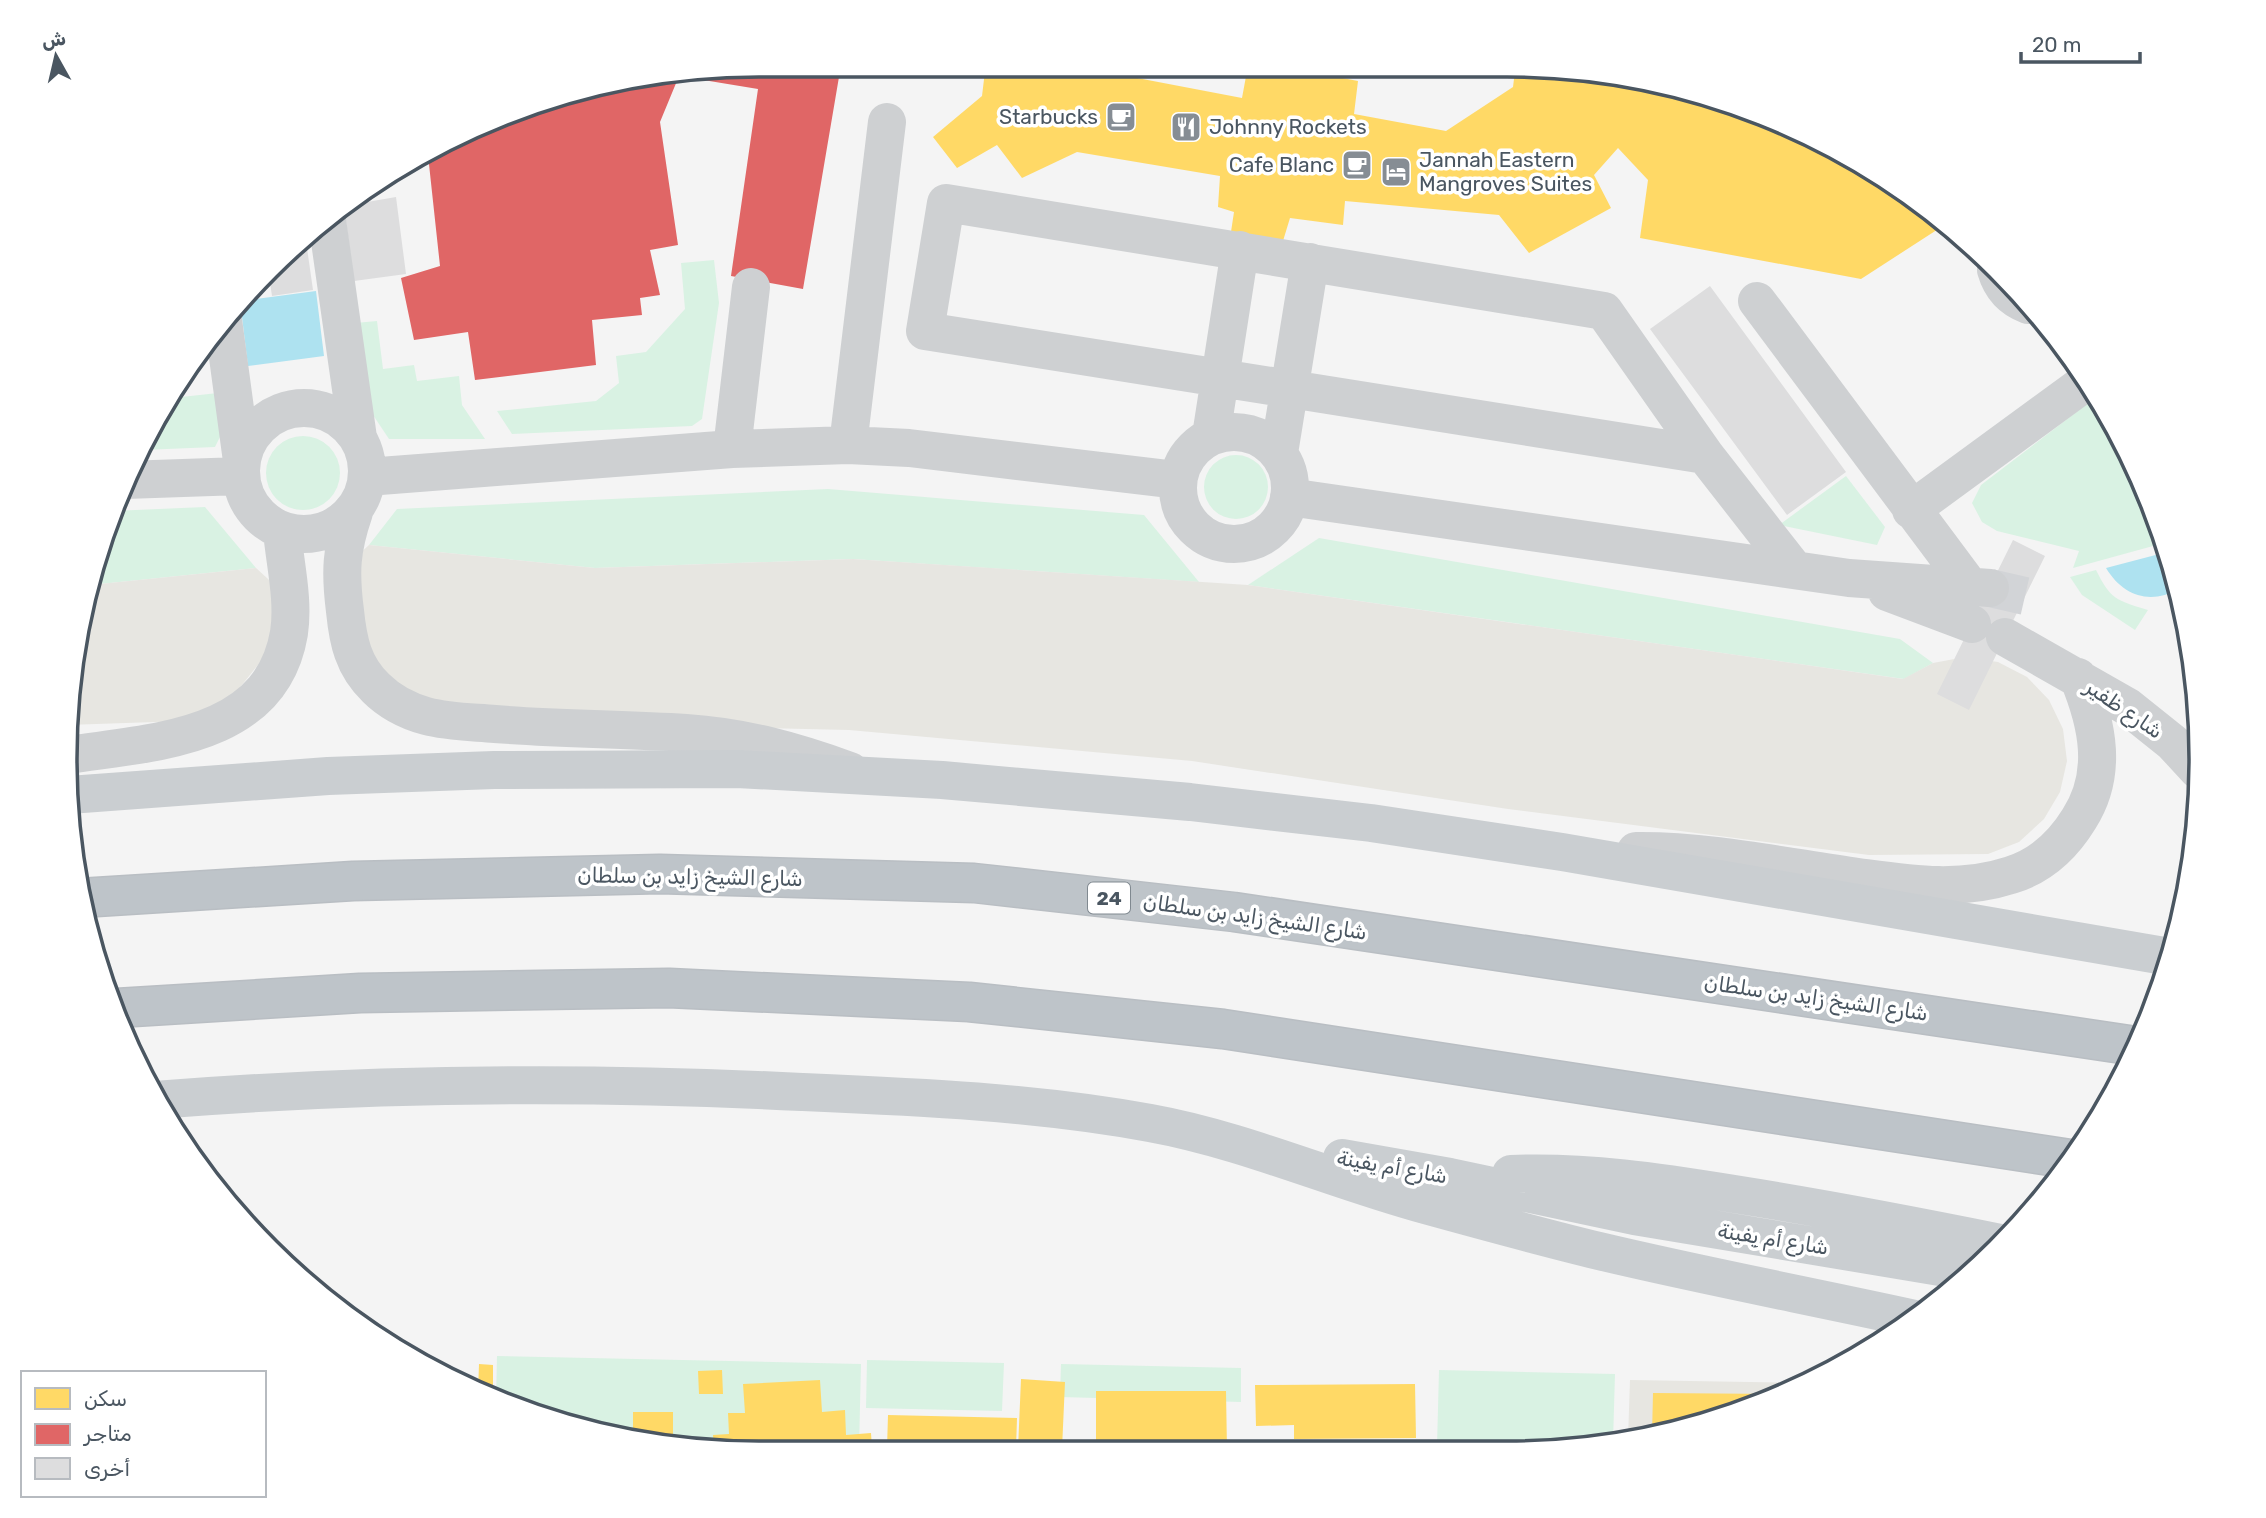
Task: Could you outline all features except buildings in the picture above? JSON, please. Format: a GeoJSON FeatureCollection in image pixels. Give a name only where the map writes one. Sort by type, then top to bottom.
{"type":"FeatureCollection","features":[{"type":"Feature","properties":{"kind":"highway","name":"شارع الشيخ زايد بن سلطان"},"geometry":{"type":"LineString","coordinates":[[91,897],[353,881],[646,874],[974,883],[1247,914],[2126,1045]]}},
{"type":"Feature","properties":{"kind":"highway"},"geometry":{"type":"LineString","coordinates":[[124,1008],[360,993],[669,988],[969,1002],[1223,1029],[2060,1157]]}},
{"type":"Feature","properties":{"kind":"main road"},"geometry":{"type":"LineString","coordinates":[[78,794],[328,776],[494,769],[737,769],[859,775],[1203,804],[1371,823],[1562,852],[2160,956]]}},
{"type":"Feature","properties":{"kind":"main road"},"geometry":{"type":"LineString","coordinates":[[168,1099],[360,1087],[660,1085],[968,1100],[1148,1122],[1205,1134],[1418,1203],[1597,1251],[1900,1316]]}},
{"type":"Feature","properties":{"kind":"main road","name":"شارع أم يفينة"},"geometry":{"type":"LineString","coordinates":[[1205,1134],[1450,1177],[1577,1204]]}},
{"type":"Feature","properties":{"kind":"main road"},"geometry":{"type":"LineString","coordinates":[[1450,1177],[1555,1172],[1638,1179],[1830,1209],[1989,1241]]}},
{"type":"Feature","properties":{"kind":"main road","name":"شارع أم يِفينة"},"geometry":{"type":"LineString","coordinates":[[1577,1204],[1959,1270]]}},
{"type":"Feature","properties":{"kind":"lane"},"geometry":{"type":"LineString","coordinates":[[848,445],[887,122]]}},
{"type":"Feature","properties":{"kind":"lane"},"geometry":{"type":"LineString","coordinates":[[1705,455],[925,331],[946,203],[1604,311],[1705,455],[1794,569]]}},
{"type":"Feature","properties":{"kind":"lane"},"geometry":{"type":"LineString","coordinates":[[328,230],[358,438],[366,457],[367,477],[342,557],[341,580],[351,652],[358,666],[376,688],[407,709],[428,717],[545,728],[687,733],[743,738],[795,751],[859,775]]}},
{"type":"Feature","properties":{"kind":"lane"},"geometry":{"type":"LineString","coordinates":[[1210,436],[1240,250]]}},
{"type":"Feature","properties":{"kind":"lane"},"geometry":{"type":"LineString","coordinates":[[1279,453],[1310,262]]}},
{"type":"Feature","properties":{"kind":"lane"},"geometry":{"type":"LineString","coordinates":[[732,449],[751,287]]}},
{"type":"Feature","properties":{"kind":"lane"},"geometry":{"type":"LineString","coordinates":[[1289,497],[1849,578],[1979,587],[1911,510],[1757,301]]}},
{"type":"Feature","properties":{"kind":"lane"},"geometry":{"type":"LineString","coordinates":[[225,335],[243,488],[251,506],[264,521],[282,531],[302,535],[321,533],[354,512]]}},
{"type":"Feature","properties":{"kind":"lane"},"geometry":{"type":"LineString","coordinates":[[1911,510],[2079,387]]}},
{"type":"Feature","properties":{"kind":"lane"},"geometry":{"type":"LineString","coordinates":[[242,468],[244,449],[255,431],[270,418],[288,410],[309,408],[328,412],[345,423],[358,438]]}},
{"type":"Feature","properties":{"kind":"lane"},"geometry":{"type":"LineString","coordinates":[[1228,431],[1248,433],[1265,440],[1279,453],[1288,470],[1291,488],[1279,523],[1266,535],[1249,543],[1230,544],[1212,540],[1196,530],[1185,516],[1178,498],[1177,480],[1183,462],[1194,447],[1210,436],[1228,431]]}},
{"type":"Feature","properties":{"kind":"lane"},"geometry":{"type":"LineString","coordinates":[[367,477],[732,449],[848,445],[909,448],[1177,480]]}},
{"type":"Feature","properties":{"kind":"lane"},"geometry":{"type":"LineString","coordinates":[[137,479],[242,468]]}},
{"type":"Feature","properties":{"kind":"lane"},"geometry":{"type":"LineString","coordinates":[[77,754],[204,731],[244,709],[260,693],[273,675],[289,633],[290,611],[282,531]]}},
{"type":"Feature","properties":{"kind":"lane","name":"شارع ظفير"},"geometry":{"type":"LineString","coordinates":[[1849,578],[1988,631],[2078,677],[2128,707],[2173,743],[2189,760]]}},
{"type":"Feature","properties":{"kind":"lane"},"geometry":{"type":"LineString","coordinates":[[1562,852],[1645,851],[1692,854],[1930,887],[1979,882],[2012,875],[2042,860],[2068,837],[2088,806],[2096,778],[2098,749],[2090,706],[2078,677]]}},
{"type":"Feature","properties":{"kind":"green space"},"geometry":{"type":"Polygon","coordinates":[[[714,260],[719,303],[702,419],[692,426],[512,434],[497,411],[596,401],[619,383],[616,356],[646,352],[685,309],[681,263],[714,260]]]}},
{"type":"Feature","properties":{"kind":"green space"},"geometry":{"type":"Polygon","coordinates":[[[377,321],[383,369],[414,365],[417,381],[459,376],[462,405],[485,439],[389,439],[367,406],[355,323],[377,321]]]}},
{"type":"Feature","properties":{"kind":"green space"},"geometry":{"type":"Polygon","coordinates":[[[218,393],[223,431],[215,447],[151,450],[168,418],[181,397],[218,393]]]}},
{"type":"Feature","properties":{"kind":"green space"},"geometry":{"type":"Polygon","coordinates":[[[2088,403],[2119,457],[2155,546],[2073,568],[2079,551],[1997,531],[1982,522],[1972,503],[1981,485],[2088,403]]]}},
{"type":"Feature","properties":{"kind":"green space"},"geometry":{"type":"Polygon","coordinates":[[[303,436],[324,442],[334,452],[340,473],[334,494],[324,504],[303,510],[282,504],[272,494],[266,473],[272,452],[282,442],[303,436]]]}},
{"type":"Feature","properties":{"kind":"green space"},"geometry":{"type":"Polygon","coordinates":[[[1236,455],[1254,461],[1262,469],[1268,487],[1262,505],[1254,513],[1236,519],[1218,513],[1210,505],[1204,487],[1210,469],[1218,461],[1236,455]]]}},
{"type":"Feature","properties":{"kind":"green space"},"geometry":{"type":"Polygon","coordinates":[[[1846,476],[1885,527],[1877,545],[1779,525],[1846,476]]]}},
{"type":"Feature","properties":{"kind":"green space"},"geometry":{"type":"Polygon","coordinates":[[[828,489],[1144,515],[1199,582],[853,559],[595,568],[369,545],[397,509],[828,489]]]}},
{"type":"Feature","properties":{"kind":"green space"},"geometry":{"type":"Polygon","coordinates":[[[205,507],[256,568],[100,584],[124,510],[205,507]]]}},
{"type":"Feature","properties":{"kind":"green space"},"geometry":{"type":"Polygon","coordinates":[[[1319,538],[1900,639],[1933,663],[1904,679],[1248,585],[1319,538]]]}},
{"type":"Feature","properties":{"kind":"green space"},"geometry":{"type":"Polygon","coordinates":[[[2096,570],[2106,588],[2116,597],[2148,610],[2135,630],[2082,595],[2070,577],[2096,570]]]}},
{"type":"Feature","properties":{"kind":"green space"},"geometry":{"type":"Polygon","coordinates":[[[497,1356],[861,1364],[859,1441],[714,1440],[670,1435],[582,1418],[496,1388],[497,1356]]]}},
{"type":"Feature","properties":{"kind":"green space"},"geometry":{"type":"Polygon","coordinates":[[[867,1360],[1004,1363],[1002,1411],[866,1408],[867,1360]]]}},
{"type":"Feature","properties":{"kind":"green space"},"geometry":{"type":"Polygon","coordinates":[[[1061,1364],[1241,1368],[1241,1402],[1060,1397],[1061,1364]]]}},
{"type":"Feature","properties":{"kind":"green space"},"geometry":{"type":"Polygon","coordinates":[[[1439,1370],[1615,1374],[1613,1432],[1552,1440],[1437,1441],[1439,1370]]]}},
{"type":"Feature","properties":{"kind":"sand"},"geometry":{"type":"Polygon","coordinates":[[[369,545],[595,568],[853,559],[1248,585],[1903,679],[1933,663],[1965,657],[1998,662],[2027,677],[2049,700],[2063,729],[2067,761],[2060,792],[2044,819],[2019,842],[1988,854],[1869,855],[1508,809],[1192,761],[849,730],[553,723],[428,706],[369,662],[345,567],[369,545]]]}},
{"type":"Feature","properties":{"kind":"sand"},"geometry":{"type":"Polygon","coordinates":[[[256,568],[279,589],[293,621],[214,720],[78,725],[83,670],[100,584],[256,568]]]}},
{"type":"Feature","properties":{"kind":"sand"},"geometry":{"type":"Polygon","coordinates":[[[1630,1380],[1783,1383],[1684,1418],[1628,1430],[1630,1380]]]}},
{"type":"Feature","properties":{"kind":"water"},"geometry":{"type":"Polygon","coordinates":[[[316,291],[324,356],[248,366],[242,314],[256,299],[316,291]]]}},
{"type":"Feature","properties":{"kind":"water"},"geometry":{"type":"Polygon","coordinates":[[[2157,554],[2169,594],[2148,597],[2138,595],[2120,585],[2106,568],[2157,554]]]}},
{"type":"Feature","properties":{"kind":"tunnel"},"geometry":{"type":"LineString","coordinates":[[1990,588],[2025,596]]}},
{"type":"Feature","properties":{"kind":"place","name":"Starbucks"},"geometry":{"type":"Point","coordinates":[1121,117]}},
{"type":"Feature","properties":{"kind":"place","name":"Johnny Rockets"},"geometry":{"type":"Point","coordinates":[1186,127]}},
{"type":"Feature","properties":{"kind":"place","name":"Cafe Blanc"},"geometry":{"type":"Point","coordinates":[1357,165]}},
{"type":"Feature","properties":{"kind":"place","name":"Jannah Eastern Mangroves Suites"},"geometry":{"type":"Point","coordinates":[1396,172]}}]}
